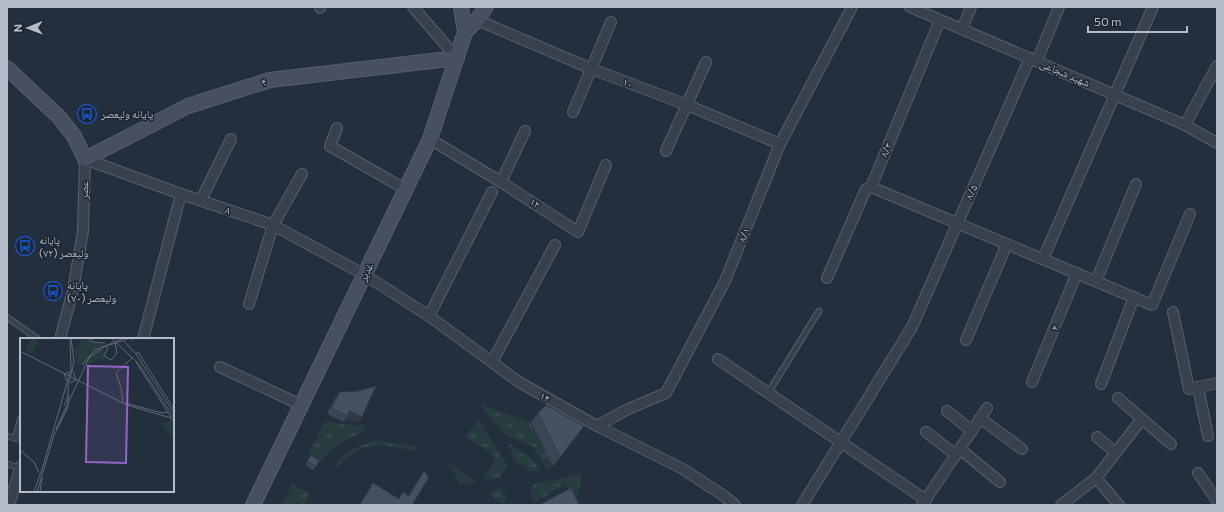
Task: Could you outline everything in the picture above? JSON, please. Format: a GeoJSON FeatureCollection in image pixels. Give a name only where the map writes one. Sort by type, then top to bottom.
{"type":"FeatureCollection","features":[{"type":"Feature","properties":{"kind":"street"},"geometry":{"type":"LineString","coordinates":[[413,7],[457,58]]}},
{"type":"Feature","properties":{"kind":"street"},"geometry":{"type":"LineString","coordinates":[[461,7],[465,32]]}},
{"type":"Feature","properties":{"kind":"street"},"geometry":{"type":"LineString","coordinates":[[465,32],[477,20],[486,7]]}},
{"type":"Feature","properties":{"kind":"street","name":"۸/۱"},"geometry":{"type":"LineString","coordinates":[[597,426],[626,410],[666,393],[725,281],[780,144],[852,7]]}},
{"type":"Feature","properties":{"kind":"street","name":"شهید شجاعی"},"geometry":{"type":"LineString","coordinates":[[910,7],[1115,94],[1185,125],[1217,142]]}},
{"type":"Feature","properties":{"kind":"street"},"geometry":{"type":"LineString","coordinates":[[962,29],[971,7]]}},
{"type":"Feature","properties":{"kind":"street","name":"۸/۵"},"geometry":{"type":"LineString","coordinates":[[802,505],[912,327],[957,223],[1059,7]]}},
{"type":"Feature","properties":{"kind":"street"},"geometry":{"type":"LineString","coordinates":[[1043,259],[1153,7]]}},
{"type":"Feature","properties":{"kind":"street","name":"۱۰"},"geometry":{"type":"LineString","coordinates":[[477,20],[592,69],[687,105],[780,144]]}},
{"type":"Feature","properties":{"kind":"street","name":"۸/۳"},"geometry":{"type":"LineString","coordinates":[[827,278],[866,189],[871,187],[940,20]]}},
{"type":"Feature","properties":{"kind":"street"},"geometry":{"type":"LineString","coordinates":[[574,112],[611,22]]}},
{"type":"Feature","properties":{"kind":"street","name":"غدیر"},"geometry":{"type":"LineString","coordinates":[[253,505],[430,139],[465,32]]}},
{"type":"Feature","properties":{"kind":"street","name":"۴"},"geometry":{"type":"LineString","coordinates":[[85,159],[188,106],[270,80],[457,58]]}},
{"type":"Feature","properties":{"kind":"street"},"geometry":{"type":"LineString","coordinates":[[666,151],[706,62]]}},
{"type":"Feature","properties":{"kind":"street"},"geometry":{"type":"LineString","coordinates":[[1185,125],[1217,66]]}},
{"type":"Feature","properties":{"kind":"street","name":"عصر"},"geometry":{"type":"LineString","coordinates":[[7,68],[59,117],[74,136],[85,159],[83,230],[73,290],[60,338]]}},
{"type":"Feature","properties":{"kind":"street"},"geometry":{"type":"LineString","coordinates":[[337,128],[330,146],[405,189]]}},
{"type":"Feature","properties":{"kind":"street"},"geometry":{"type":"LineString","coordinates":[[501,182],[525,131]]}},
{"type":"Feature","properties":{"kind":"street"},"geometry":{"type":"LineString","coordinates":[[200,200],[231,138]]}},
{"type":"Feature","properties":{"kind":"street","name":"۱۲"},"geometry":{"type":"LineString","coordinates":[[430,139],[501,182],[578,232],[606,165]]}},
{"type":"Feature","properties":{"kind":"street","name":"۸"},"geometry":{"type":"LineString","coordinates":[[85,159],[273,226],[365,274]]}},
{"type":"Feature","properties":{"kind":"street"},"geometry":{"type":"LineString","coordinates":[[249,304],[273,226],[302,174]]}},
{"type":"Feature","properties":{"kind":"street"},"geometry":{"type":"LineString","coordinates":[[1096,281],[1136,184]]}},
{"type":"Feature","properties":{"kind":"street"},"geometry":{"type":"LineString","coordinates":[[871,187],[1152,304],[1190,214]]}},
{"type":"Feature","properties":{"kind":"street"},"geometry":{"type":"LineString","coordinates":[[429,316],[492,192]]}},
{"type":"Feature","properties":{"kind":"street"},"geometry":{"type":"LineString","coordinates":[[143,338],[181,194]]}},
{"type":"Feature","properties":{"kind":"street"},"geometry":{"type":"LineString","coordinates":[[966,340],[1007,244]]}},
{"type":"Feature","properties":{"kind":"street"},"geometry":{"type":"LineString","coordinates":[[492,362],[555,245]]}},
{"type":"Feature","properties":{"kind":"street","name":"۴"},"geometry":{"type":"LineString","coordinates":[[1032,382],[1077,273]]}},
{"type":"Feature","properties":{"kind":"street","name":"۱۴"},"geometry":{"type":"LineString","coordinates":[[365,274],[429,316],[519,382],[597,426],[683,469],[724,496],[734,505]]}},
{"type":"Feature","properties":{"kind":"street"},"geometry":{"type":"LineString","coordinates":[[1101,384],[1134,297]]}},
{"type":"Feature","properties":{"kind":"street"},"geometry":{"type":"LineString","coordinates":[[1173,312],[1189,389],[1217,383]]}},
{"type":"Feature","properties":{"kind":"street"},"geometry":{"type":"LineString","coordinates":[[718,359],[840,442],[924,502],[987,408]]}},
{"type":"Feature","properties":{"kind":"street"},"geometry":{"type":"LineString","coordinates":[[220,367],[301,405]]}},
{"type":"Feature","properties":{"kind":"street"},"geometry":{"type":"LineString","coordinates":[[1198,387],[1208,436]]}},
{"type":"Feature","properties":{"kind":"street"},"geometry":{"type":"LineString","coordinates":[[1118,398],[1171,444]]}},
{"type":"Feature","properties":{"kind":"street"},"geometry":{"type":"LineString","coordinates":[[947,411],[972,430]]}},
{"type":"Feature","properties":{"kind":"street"},"geometry":{"type":"LineString","coordinates":[[980,418],[1022,449]]}},
{"type":"Feature","properties":{"kind":"street"},"geometry":{"type":"LineString","coordinates":[[1061,505],[1096,478],[1142,419]]}},
{"type":"Feature","properties":{"kind":"street"},"geometry":{"type":"LineString","coordinates":[[926,432],[958,452],[1000,482]]}},
{"type":"Feature","properties":{"kind":"street"},"geometry":{"type":"LineString","coordinates":[[1097,437],[1116,453]]}},
{"type":"Feature","properties":{"kind":"street"},"geometry":{"type":"LineString","coordinates":[[9,505],[20,470]]}},
{"type":"Feature","properties":{"kind":"street"},"geometry":{"type":"LineString","coordinates":[[1198,473],[1217,502],[1213,505]]}},
{"type":"Feature","properties":{"kind":"street"},"geometry":{"type":"LineString","coordinates":[[1096,478],[1119,505]]}},
{"type":"Feature","properties":{"kind":"lane"},"geometry":{"type":"LineString","coordinates":[[768,393],[819,310]]}},
{"type":"Feature","properties":{"kind":"lane"},"geometry":{"type":"LineString","coordinates":[[7,317],[37,338]]}},
{"type":"Feature","properties":{"kind":"lane"},"geometry":{"type":"LineString","coordinates":[[15,438],[20,421]]}},
{"type":"Feature","properties":{"kind":"lane"},"geometry":{"type":"LineString","coordinates":[[7,436],[20,440]]}},
{"type":"Feature","properties":{"kind":"lane"},"geometry":{"type":"LineString","coordinates":[[7,464],[20,467]]}},
{"type":"Feature","properties":{"kind":"green space"},"geometry":{"type":"Polygon","coordinates":[[[480,405],[531,422],[553,466],[547,469],[532,446],[504,434],[480,405]]]}},
{"type":"Feature","properties":{"kind":"green space"},"geometry":{"type":"Polygon","coordinates":[[[479,420],[507,465],[500,478],[483,480],[496,457],[465,436],[479,420]]]}},
{"type":"Feature","properties":{"kind":"green space"},"geometry":{"type":"Polygon","coordinates":[[[324,422],[363,426],[364,432],[335,447],[321,462],[308,455],[324,422]]]}},
{"type":"Feature","properties":{"kind":"green space"},"geometry":{"type":"Polygon","coordinates":[[[376,440],[416,447],[414,451],[393,447],[374,446],[356,451],[347,457],[339,466],[335,463],[350,451],[376,440]]]}},
{"type":"Feature","properties":{"kind":"green space"},"geometry":{"type":"Polygon","coordinates":[[[508,444],[518,448],[526,454],[541,470],[529,472],[524,465],[517,465],[508,444]]]}},
{"type":"Feature","properties":{"kind":"green space"},"geometry":{"type":"Polygon","coordinates":[[[449,463],[477,482],[460,484],[449,463]]]}},
{"type":"Feature","properties":{"kind":"green space"},"geometry":{"type":"Polygon","coordinates":[[[581,474],[580,488],[575,501],[565,484],[534,503],[530,492],[534,484],[581,474]]]}},
{"type":"Feature","properties":{"kind":"green space"},"geometry":{"type":"Polygon","coordinates":[[[292,485],[310,493],[304,505],[296,502],[295,505],[282,505],[292,485]]]}},
{"type":"Feature","properties":{"kind":"green space"},"geometry":{"type":"Polygon","coordinates":[[[501,488],[507,497],[503,505],[489,492],[501,488]]]}},
{"type":"Feature","properties":{"kind":"building"},"geometry":{"type":"Polygon","coordinates":[[[376,386],[362,417],[349,411],[347,416],[331,408],[340,392],[358,391],[376,386]]]}},
{"type":"Feature","properties":{"kind":"building"},"geometry":{"type":"Polygon","coordinates":[[[546,405],[584,426],[560,457],[538,413],[546,405]]]}},
{"type":"Feature","properties":{"kind":"building"},"geometry":{"type":"Polygon","coordinates":[[[311,455],[319,461],[316,467],[307,461],[311,455]]]}},
{"type":"Feature","properties":{"kind":"building"},"geometry":{"type":"Polygon","coordinates":[[[424,471],[429,477],[412,505],[360,505],[373,483],[399,499],[403,492],[409,496],[424,471]]]}},
{"type":"Feature","properties":{"kind":"building"},"geometry":{"type":"Polygon","coordinates":[[[571,488],[579,505],[539,505],[571,488]]]}},
{"type":"Feature","properties":{"kind":"place","name":"پایانه ولیعصر"},"geometry":{"type":"Point","coordinates":[87,114]}},
{"type":"Feature","properties":{"kind":"place","name":"پایانه ولیعصر (۷۲)"},"geometry":{"type":"Point","coordinates":[25,246]}},
{"type":"Feature","properties":{"kind":"place","name":"پایانه ولیعصر (۷۰)"},"geometry":{"type":"Point","coordinates":[53,291]}}]}
